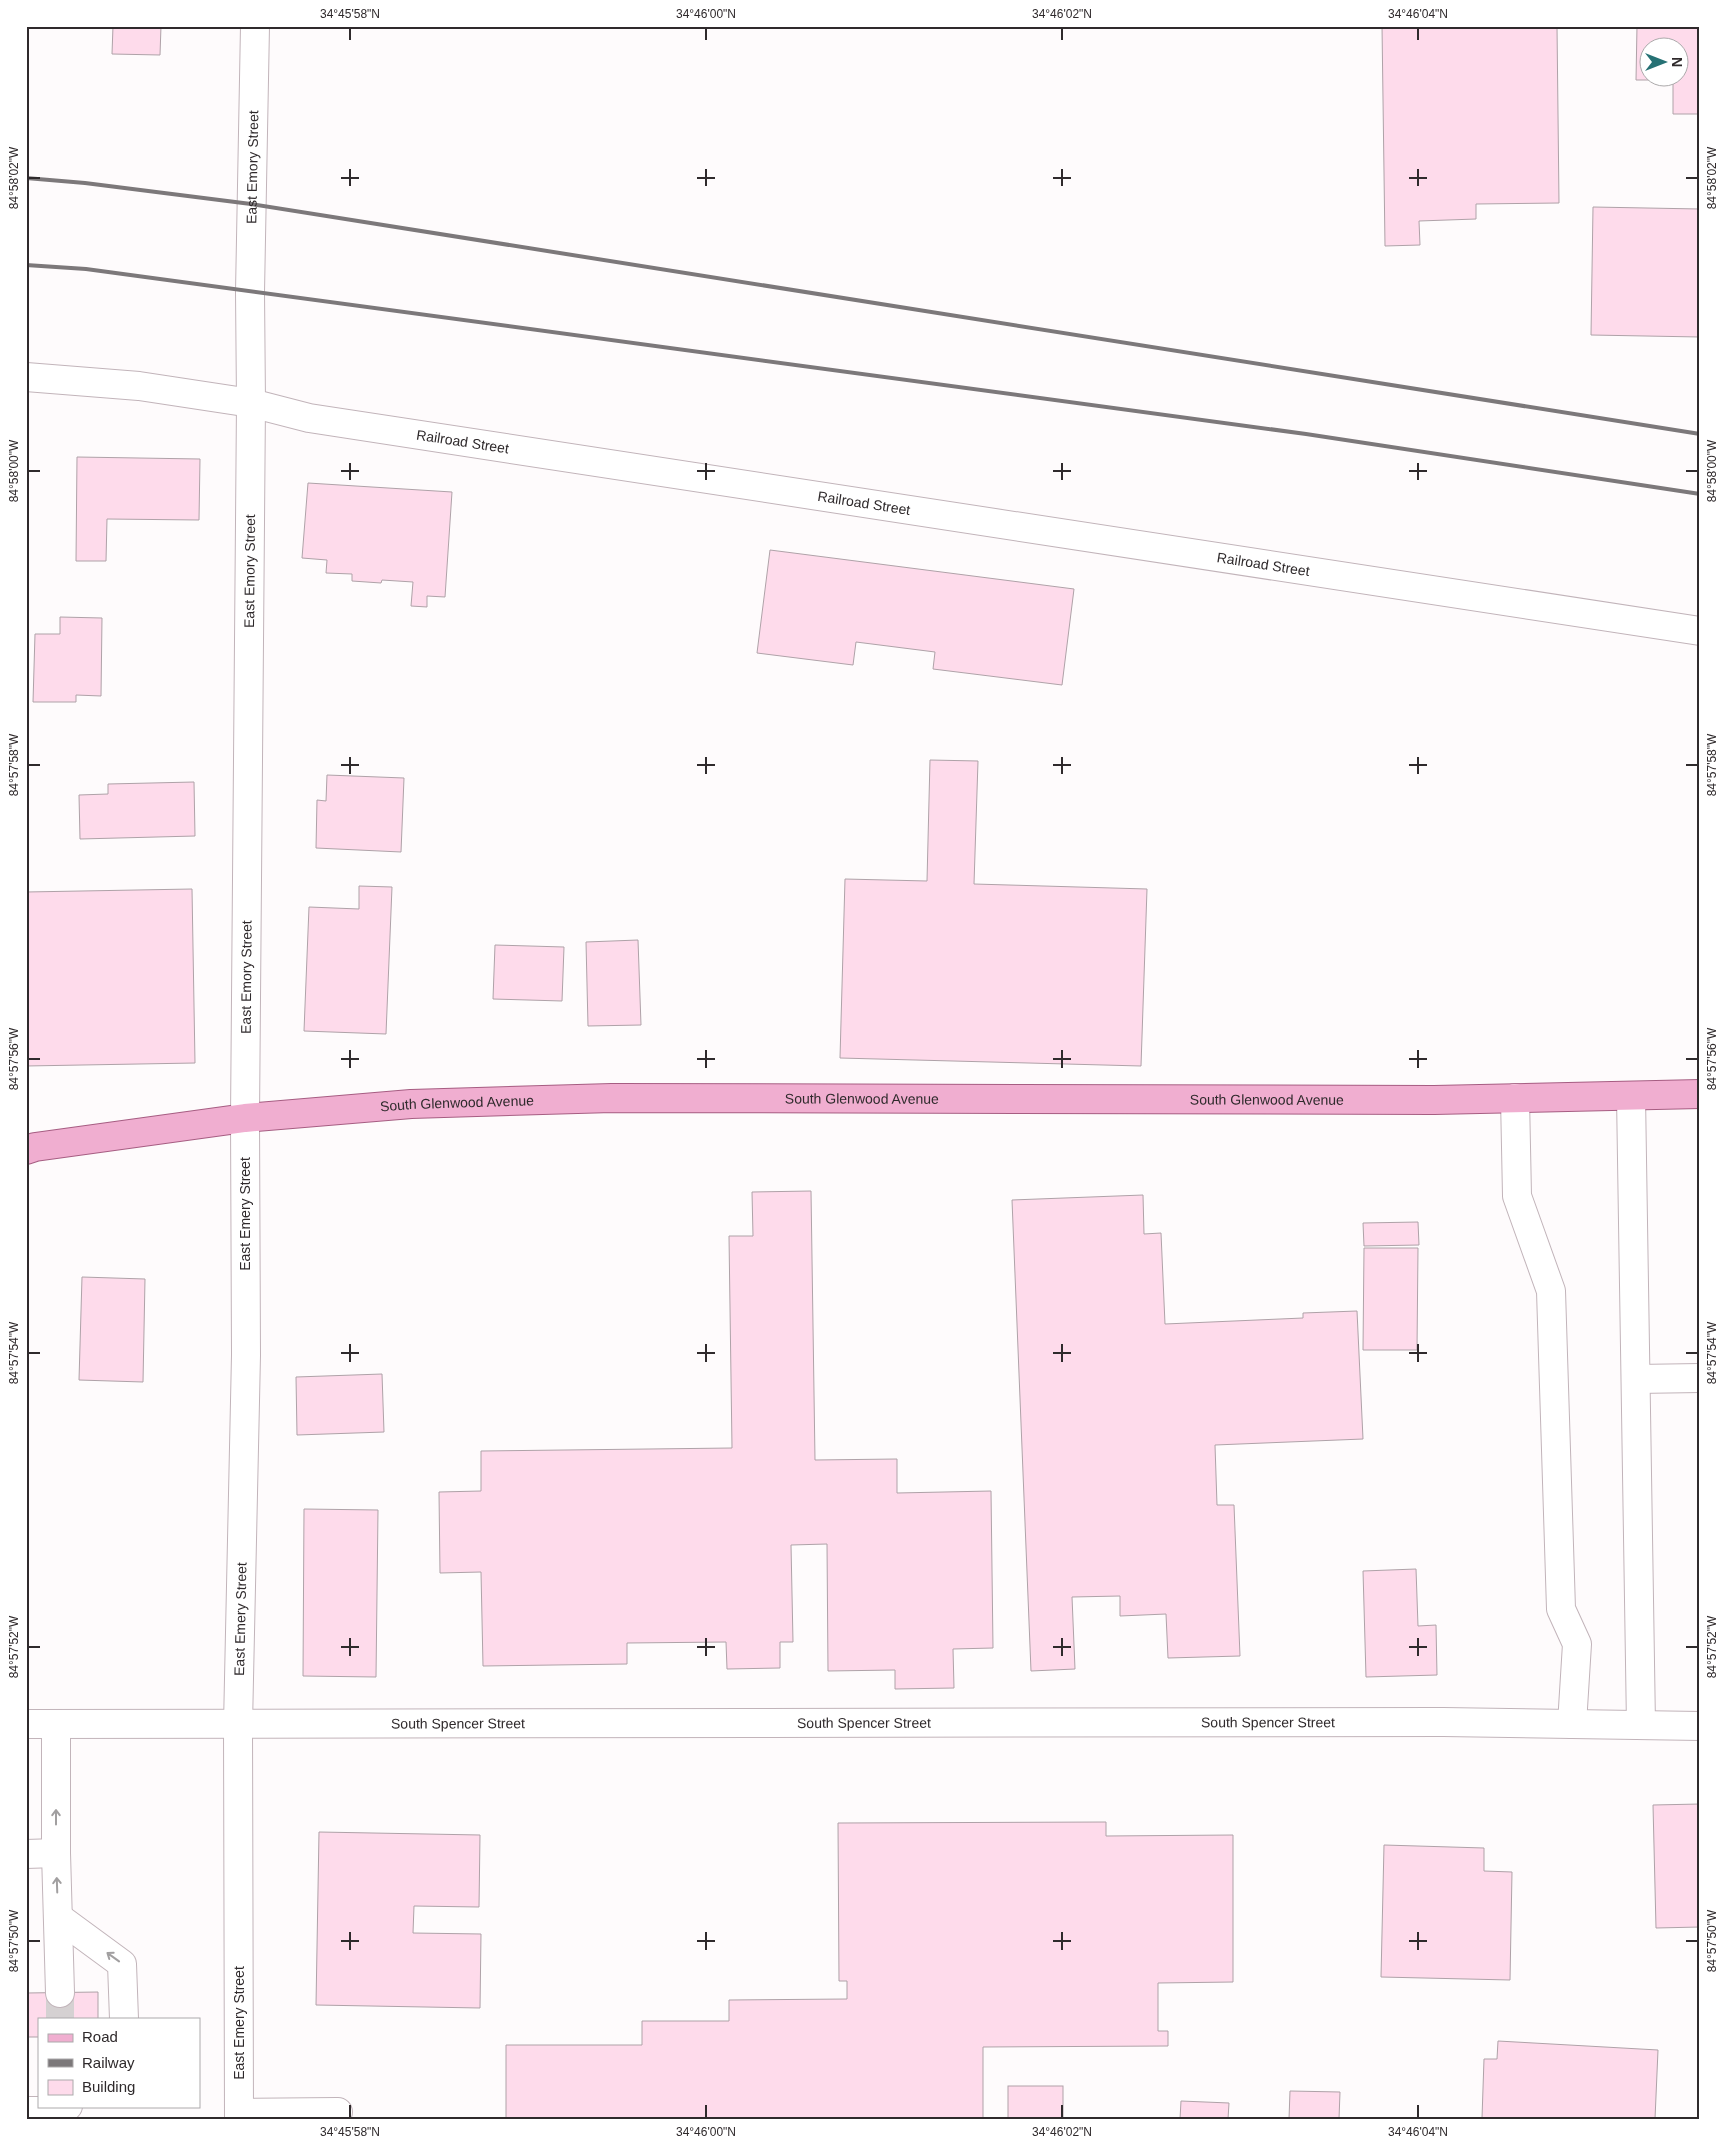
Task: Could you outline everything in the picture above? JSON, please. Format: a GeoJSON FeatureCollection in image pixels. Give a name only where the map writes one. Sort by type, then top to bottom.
{"type":"FeatureCollection","features":[{"type":"Feature","properties":{"kind":"main road","name":"South Glenwood Avenue"},"geometry":{"type":"LineString","coordinates":[[26,1150],[35,1147],[245,1118],[411,1104],[612,1098],[1395,1100],[1700,1094]]}},
{"type":"Feature","properties":{"kind":"street","name":"East Emory Street"},"geometry":{"type":"LineString","coordinates":[[245,1118],[251,403],[250,292],[255,26]]}},
{"type":"Feature","properties":{"kind":"street","name":"Railroad Street"},"geometry":{"type":"LineString","coordinates":[[26,377],[139,386],[251,403],[309,418],[1700,631]]}},
{"type":"Feature","properties":{"kind":"street"},"geometry":{"type":"LineString","coordinates":[[1630,1096],[1642,1725]]}},
{"type":"Feature","properties":{"kind":"street"},"geometry":{"type":"LineString","coordinates":[[1515,1098],[1517,1196],[1551,1291],[1561,1609],[1577,1644],[1572,1724]]}},
{"type":"Feature","properties":{"kind":"street","name":"East Emery Street"},"geometry":{"type":"LineString","coordinates":[[239,2116],[238,1725],[246,1355],[245,1118]]}},
{"type":"Feature","properties":{"kind":"street"},"geometry":{"type":"LineString","coordinates":[[1636,1379],[1700,1378]]}},
{"type":"Feature","properties":{"kind":"street","name":"South Spencer Street"},"geometry":{"type":"LineString","coordinates":[[26,1724],[1414,1722],[1700,1726]]}},
{"type":"Feature","properties":{"kind":"street"},"geometry":{"type":"LineString","coordinates":[[56,1724],[56,1853],[60,1992]]}},
{"type":"Feature","properties":{"kind":"street"},"geometry":{"type":"LineString","coordinates":[[26,1854],[56,1853]]}},
{"type":"Feature","properties":{"kind":"street"},"geometry":{"type":"LineString","coordinates":[[58,1917],[122,1964],[124,2018]]}},
{"type":"Feature","properties":{"kind":"street"},"geometry":{"type":"LineString","coordinates":[[26,2111],[65,2108]]}},
{"type":"Feature","properties":{"kind":"street"},"geometry":{"type":"LineString","coordinates":[[239,2116],[338,2112]]}},
{"type":"Feature","properties":{"kind":"building"},"geometry":{"type":"Polygon","coordinates":[[[113,26],[161,26],[160,55],[112,54],[113,26]]]}},
{"type":"Feature","properties":{"kind":"building"},"geometry":{"type":"Polygon","coordinates":[[[1382,26],[1557,26],[1559,203],[1476,204],[1476,219],[1419,221],[1420,245],[1385,246],[1382,26]]]}},
{"type":"Feature","properties":{"kind":"building"},"geometry":{"type":"Polygon","coordinates":[[[1637,26],[1700,26],[1700,114],[1673,114],[1673,88],[1688,88],[1688,38],[1638,38],[1638,80],[1636,80],[1637,26]]]}},
{"type":"Feature","properties":{"kind":"building"},"geometry":{"type":"Polygon","coordinates":[[[1593,207],[1700,209],[1700,337],[1591,335],[1593,207]]]}},
{"type":"Feature","properties":{"kind":"building"},"geometry":{"type":"Polygon","coordinates":[[[77,457],[200,459],[199,520],[107,519],[106,561],[76,561],[77,457]]]}},
{"type":"Feature","properties":{"kind":"building"},"geometry":{"type":"Polygon","coordinates":[[[308,483],[452,492],[445,597],[427,596],[427,607],[411,606],[413,582],[382,580],[381,583],[352,581],[352,574],[326,573],[327,560],[302,558],[308,483]]]}},
{"type":"Feature","properties":{"kind":"building"},"geometry":{"type":"Polygon","coordinates":[[[770,550],[1074,589],[1062,685],[933,669],[935,652],[856,642],[853,665],[757,653],[770,550]]]}},
{"type":"Feature","properties":{"kind":"building"},"geometry":{"type":"Polygon","coordinates":[[[60,617],[102,618],[101,696],[76,695],[76,702],[33,702],[35,634],[60,634],[60,617]]]}},
{"type":"Feature","properties":{"kind":"building"},"geometry":{"type":"Polygon","coordinates":[[[930,760],[978,761],[974,884],[1147,889],[1141,1066],[840,1058],[845,879],[927,881],[930,760]]]}},
{"type":"Feature","properties":{"kind":"building"},"geometry":{"type":"Polygon","coordinates":[[[327,775],[404,778],[401,852],[316,848],[317,800],[326,801],[327,775]]]}},
{"type":"Feature","properties":{"kind":"building"},"geometry":{"type":"Polygon","coordinates":[[[194,782],[195,836],[80,839],[79,795],[108,794],[108,784],[194,782]]]}},
{"type":"Feature","properties":{"kind":"building"},"geometry":{"type":"Polygon","coordinates":[[[359,886],[392,887],[386,1034],[304,1031],[309,907],[359,909],[359,886]]]}},
{"type":"Feature","properties":{"kind":"building"},"geometry":{"type":"Polygon","coordinates":[[[192,889],[195,1063],[26,1066],[26,892],[192,889]]]}},
{"type":"Feature","properties":{"kind":"building"},"geometry":{"type":"Polygon","coordinates":[[[638,940],[641,1025],[588,1026],[586,942],[638,940]]]}},
{"type":"Feature","properties":{"kind":"building"},"geometry":{"type":"Polygon","coordinates":[[[495,945],[564,947],[562,1001],[493,999],[495,945]]]}},
{"type":"Feature","properties":{"kind":"building"},"geometry":{"type":"Polygon","coordinates":[[[811,1191],[815,1460],[897,1459],[897,1493],[991,1491],[993,1648],[953,1649],[954,1688],[895,1689],[895,1670],[828,1671],[827,1544],[791,1545],[793,1642],[780,1642],[780,1668],[727,1669],[726,1642],[627,1643],[627,1664],[483,1666],[481,1572],[440,1573],[439,1492],[481,1491],[481,1451],[732,1448],[729,1236],[753,1236],[752,1192],[811,1191]]]}},
{"type":"Feature","properties":{"kind":"building"},"geometry":{"type":"Polygon","coordinates":[[[1143,1195],[1144,1234],[1161,1233],[1165,1324],[1303,1318],[1303,1313],[1357,1311],[1363,1439],[1215,1445],[1217,1505],[1234,1505],[1240,1656],[1168,1658],[1166,1614],[1120,1616],[1120,1596],[1072,1597],[1075,1669],[1031,1671],[1012,1200],[1143,1195]]]}},
{"type":"Feature","properties":{"kind":"building"},"geometry":{"type":"Polygon","coordinates":[[[1418,1222],[1419,1245],[1364,1246],[1363,1223],[1418,1222]]]}},
{"type":"Feature","properties":{"kind":"building"},"geometry":{"type":"Polygon","coordinates":[[[1364,1248],[1418,1248],[1417,1350],[1363,1350],[1364,1248]]]}},
{"type":"Feature","properties":{"kind":"building"},"geometry":{"type":"Polygon","coordinates":[[[82,1277],[145,1279],[143,1382],[79,1380],[82,1277]]]}},
{"type":"Feature","properties":{"kind":"building"},"geometry":{"type":"Polygon","coordinates":[[[382,1374],[384,1432],[297,1435],[296,1377],[382,1374]]]}},
{"type":"Feature","properties":{"kind":"building"},"geometry":{"type":"Polygon","coordinates":[[[304,1509],[378,1510],[376,1677],[303,1676],[304,1509]]]}},
{"type":"Feature","properties":{"kind":"building"},"geometry":{"type":"Polygon","coordinates":[[[1416,1569],[1418,1626],[1436,1625],[1437,1675],[1366,1677],[1363,1571],[1416,1569]]]}},
{"type":"Feature","properties":{"kind":"building"},"geometry":{"type":"Polygon","coordinates":[[[1700,1804],[1700,1927],[1656,1928],[1653,1805],[1700,1804]]]}},
{"type":"Feature","properties":{"kind":"building"},"geometry":{"type":"Polygon","coordinates":[[[1106,1822],[1106,1836],[1233,1835],[1233,1982],[1158,1983],[1158,2031],[1168,2031],[1168,2046],[983,2047],[983,2119],[506,2119],[506,2045],[642,2045],[642,2021],[729,2021],[729,2000],[847,1999],[847,1981],[839,1981],[838,1823],[1106,1822]]]}},
{"type":"Feature","properties":{"kind":"building"},"geometry":{"type":"Polygon","coordinates":[[[319,1832],[480,1835],[479,1907],[414,1906],[413,1933],[481,1934],[480,2008],[316,2005],[319,1832]]]}},
{"type":"Feature","properties":{"kind":"building"},"geometry":{"type":"Polygon","coordinates":[[[1384,1845],[1484,1848],[1484,1871],[1512,1872],[1510,1980],[1381,1977],[1384,1845]]]}},
{"type":"Feature","properties":{"kind":"building"},"geometry":{"type":"Polygon","coordinates":[[[98,1992],[98,2018],[38,2018],[38,2037],[26,2037],[26,1993],[98,1992]]]}},
{"type":"Feature","properties":{"kind":"building"},"geometry":{"type":"Polygon","coordinates":[[[1498,2041],[1658,2050],[1655,2119],[1482,2118],[1484,2059],[1497,2059],[1498,2041]]]}},
{"type":"Feature","properties":{"kind":"building"},"geometry":{"type":"Polygon","coordinates":[[[1008,2086],[1063,2086],[1063,2119],[1008,2119],[1008,2086]]]}},
{"type":"Feature","properties":{"kind":"building"},"geometry":{"type":"Polygon","coordinates":[[[1290,2091],[1340,2092],[1339,2119],[1289,2119],[1290,2091]]]}},
{"type":"Feature","properties":{"kind":"building"},"geometry":{"type":"Polygon","coordinates":[[[1181,2101],[1229,2103],[1228,2119],[1180,2119],[1181,2101]]]}},
{"type":"Feature","properties":{"kind":"tunnel"},"geometry":{"type":"LineString","coordinates":[[60,1993],[60,2018]]}},
{"type":"Feature","properties":{"kind":"railway"},"geometry":{"type":"LineString","coordinates":[[26,178],[85,183],[251,204],[1700,434]]}},
{"type":"Feature","properties":{"kind":"railway"},"geometry":{"type":"LineString","coordinates":[[26,265],[86,269],[1306,434],[1700,494]]}}]}
